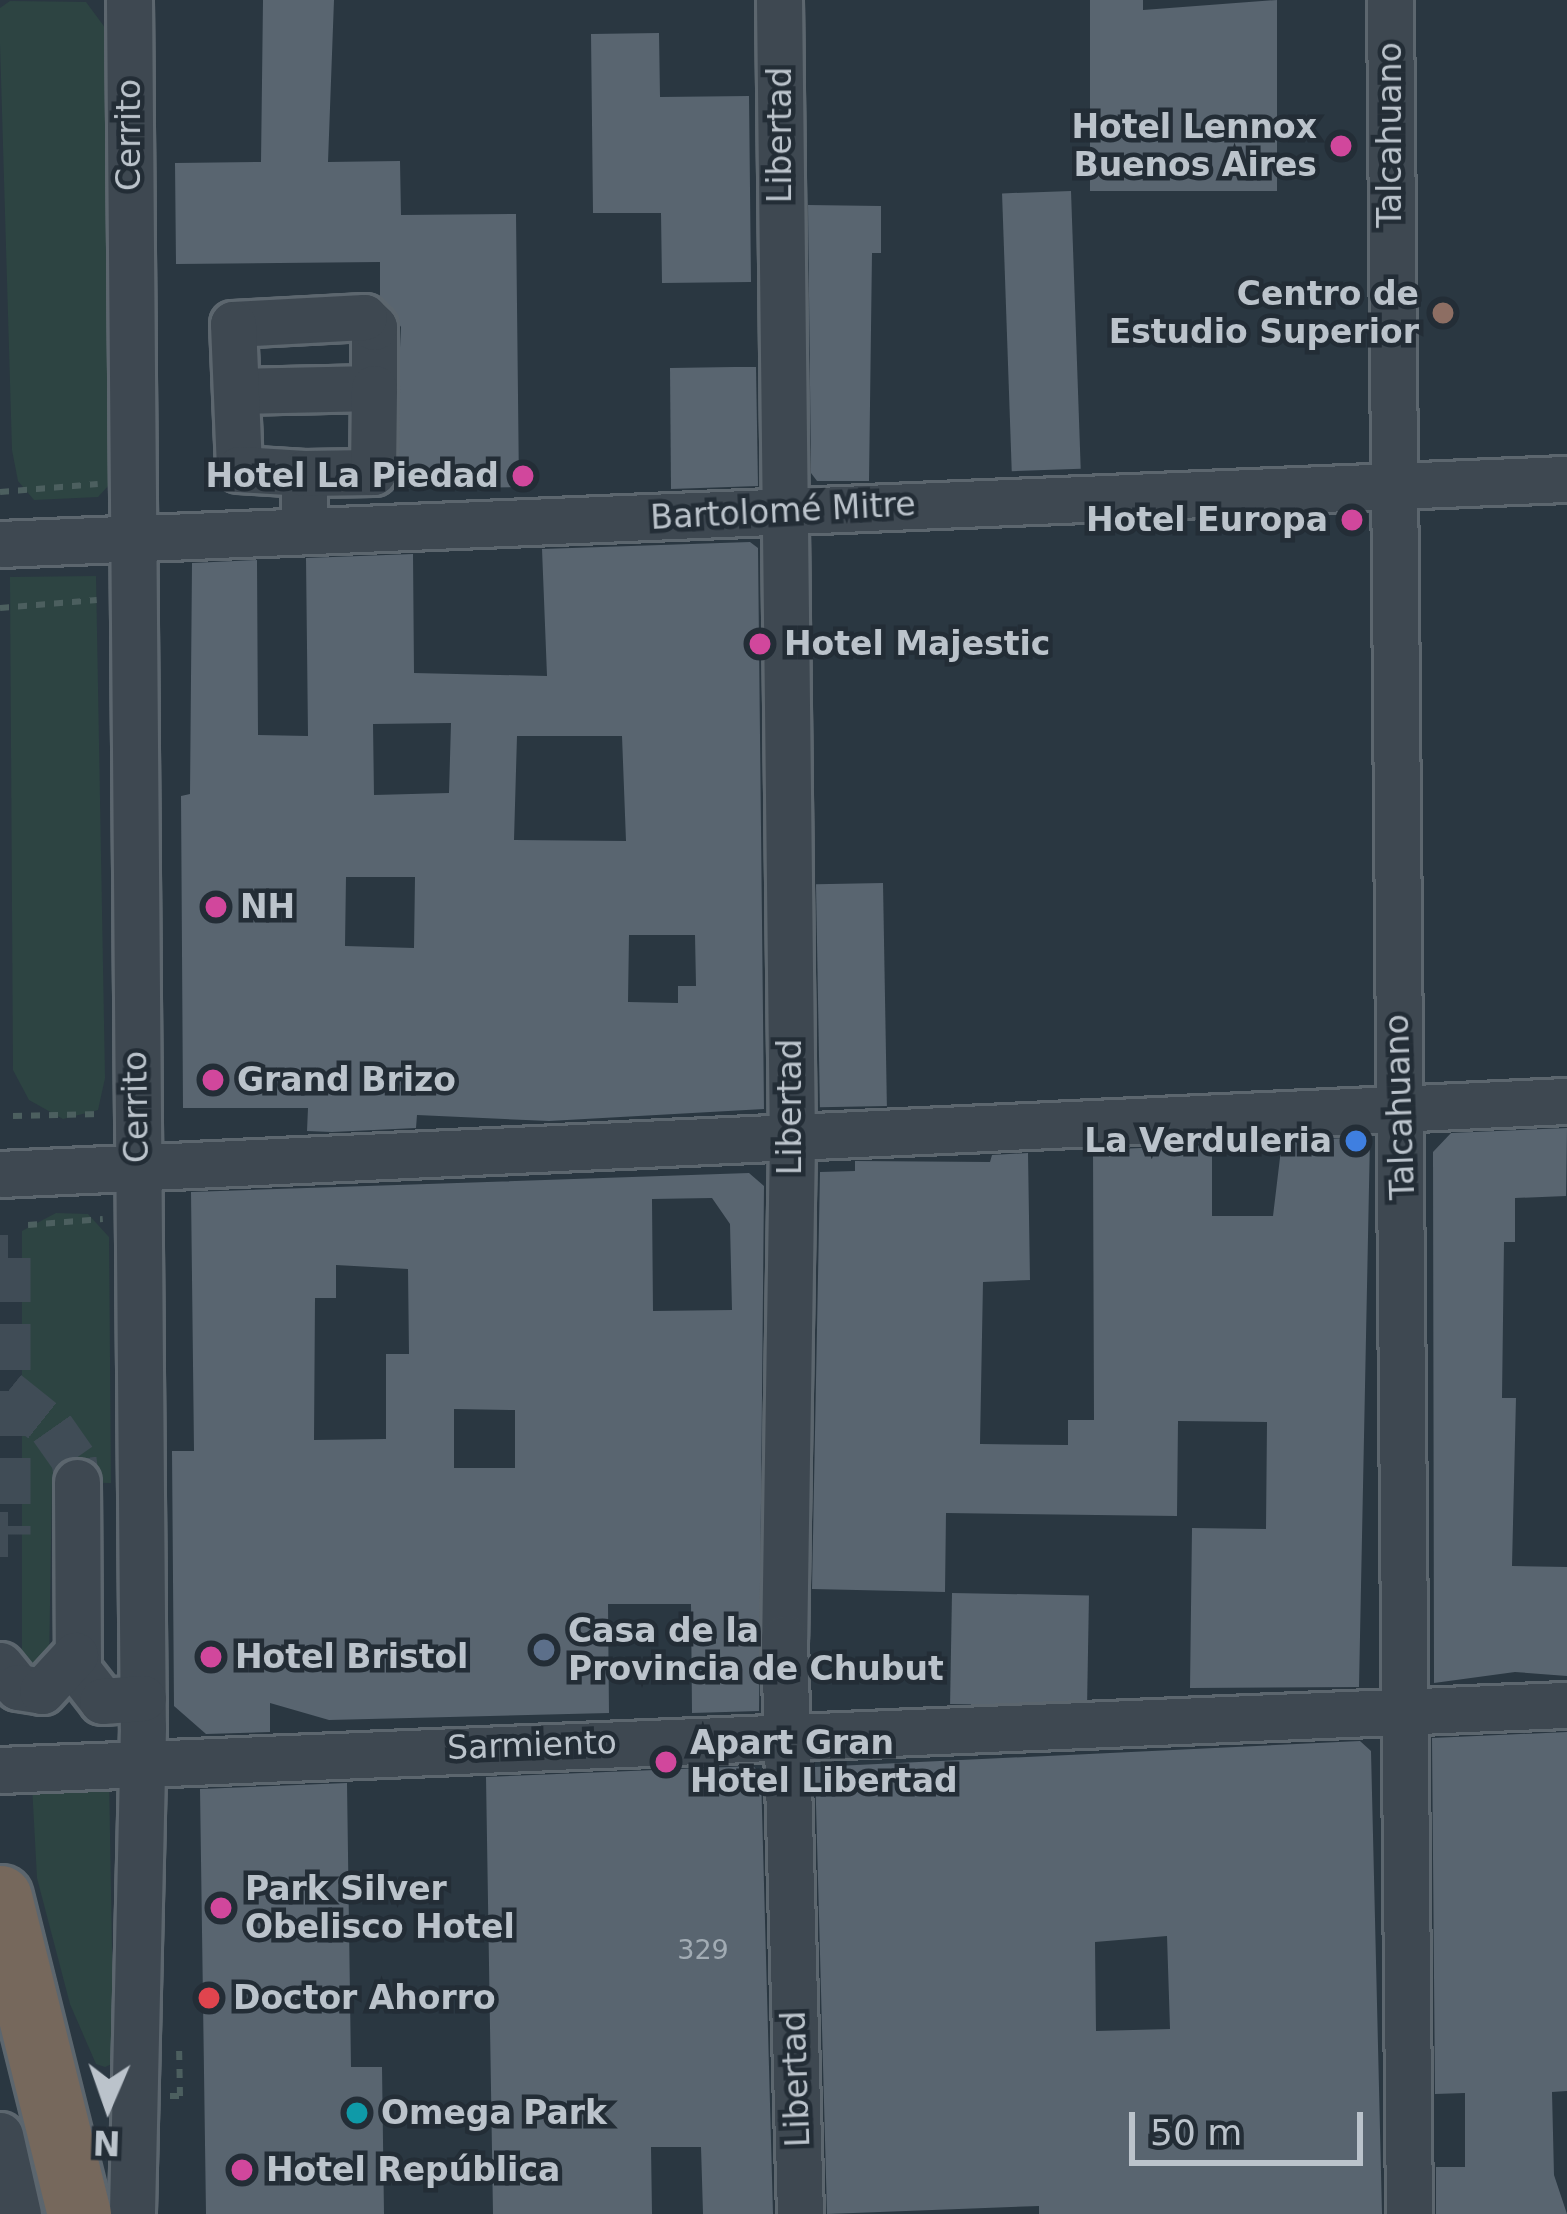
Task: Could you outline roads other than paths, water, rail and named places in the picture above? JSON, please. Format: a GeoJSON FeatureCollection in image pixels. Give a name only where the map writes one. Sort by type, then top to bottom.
{"type":"FeatureCollection","features":[{"type":"Feature","properties":{"kind":"highway"},"geometry":{"type":"LineString","coordinates":[[0,1897],[79,2214]]}},
{"type":"Feature","properties":{"kind":"street","name":"Cerrito"},"geometry":{"type":"LineString","coordinates":[[129,0],[130,589],[143,1698],[132,2214]]}},
{"type":"Feature","properties":{"kind":"street","name":"Libertad"},"geometry":{"type":"LineString","coordinates":[[779,0],[792,1140],[787,1736],[800,2214]]}},
{"type":"Feature","properties":{"kind":"street","name":"Talcahuano"},"geometry":{"type":"LineString","coordinates":[[1390,0],[1390,486],[1402,1108],[1399,1712],[1409,2214]]}},
{"type":"Feature","properties":{"kind":"street"},"geometry":{"type":"LineString","coordinates":[[364,317],[374,327],[374,388],[375,470],[239,469],[237,319],[364,317]]}},
{"type":"Feature","properties":{"kind":"street"},"geometry":{"type":"LineString","coordinates":[[236,391],[374,388]]}},
{"type":"Feature","properties":{"kind":"street"},"geometry":{"type":"LineString","coordinates":[[304,473],[304,529]]}},
{"type":"Feature","properties":{"kind":"street","name":"Bartolomé Mitre"},"geometry":{"type":"LineString","coordinates":[[0,544],[1567,479]]}},
{"type":"Feature","properties":{"kind":"street"},"geometry":{"type":"LineString","coordinates":[[0,1174],[1567,1101]]}},
{"type":"Feature","properties":{"kind":"street"},"geometry":{"type":"LineString","coordinates":[[77,1482],[75,1655],[92,1696],[112,1705],[143,1698]]}},
{"type":"Feature","properties":{"kind":"street"},"geometry":{"type":"LineString","coordinates":[[0,1665],[17,1687],[42,1691],[75,1655]]}},
{"type":"Feature","properties":{"kind":"street","name":"Sarmiento"},"geometry":{"type":"LineString","coordinates":[[0,1770],[142,1759],[413,1760],[787,1736],[1567,1705]]}},
{"type":"Feature","properties":{"kind":"street"},"geometry":{"type":"LineString","coordinates":[[0,2134],[18,2214]]}},
{"type":"Feature","properties":{"kind":"tunnel"},"geometry":{"type":"LineString","coordinates":[[0,1257],[8,1257],[8,1534],[0,1534]]}},
{"type":"Feature","properties":{"kind":"tunnel"},"geometry":{"type":"LineString","coordinates":[[7,1392],[52,1428],[74,1459],[77,1482]]}},
{"type":"Feature","properties":{"kind":"place","name":"Hotel Lennox Buenos Aires"},"geometry":{"type":"Point","coordinates":[1341,146]}},
{"type":"Feature","properties":{"kind":"place","name":"Centro de Estudio Superior"},"geometry":{"type":"Point","coordinates":[1443,313]}},
{"type":"Feature","properties":{"kind":"place","name":"Hotel La Piedad"},"geometry":{"type":"Point","coordinates":[523,476]}},
{"type":"Feature","properties":{"kind":"place","name":"Hotel Europa"},"geometry":{"type":"Point","coordinates":[1352,520]}},
{"type":"Feature","properties":{"kind":"place","name":"Hotel Majestic"},"geometry":{"type":"Point","coordinates":[760,644]}},
{"type":"Feature","properties":{"kind":"place","name":"NH"},"geometry":{"type":"Point","coordinates":[216,907]}},
{"type":"Feature","properties":{"kind":"place","name":"Grand Brizo"},"geometry":{"type":"Point","coordinates":[213,1080]}},
{"type":"Feature","properties":{"kind":"place","name":"La Verduleria"},"geometry":{"type":"Point","coordinates":[1356,1141]}},
{"type":"Feature","properties":{"kind":"place","name":"Casa de la Provincia de Chubut"},"geometry":{"type":"Point","coordinates":[544,1650]}},
{"type":"Feature","properties":{"kind":"place","name":"Hotel Bristol"},"geometry":{"type":"Point","coordinates":[211,1657]}},
{"type":"Feature","properties":{"kind":"place","name":"Apart Gran Hotel Libertad"},"geometry":{"type":"Point","coordinates":[666,1762]}},
{"type":"Feature","properties":{"kind":"place","name":"Park Silver Obelisco Hotel"},"geometry":{"type":"Point","coordinates":[221,1908]}},
{"type":"Feature","properties":{"kind":"place","name":"Doctor Ahorro"},"geometry":{"type":"Point","coordinates":[209,1998]}},
{"type":"Feature","properties":{"kind":"place","name":"Omega Park"},"geometry":{"type":"Point","coordinates":[357,2113]}},
{"type":"Feature","properties":{"kind":"place","name":"Hotel República"},"geometry":{"type":"Point","coordinates":[242,2170]}}]}
